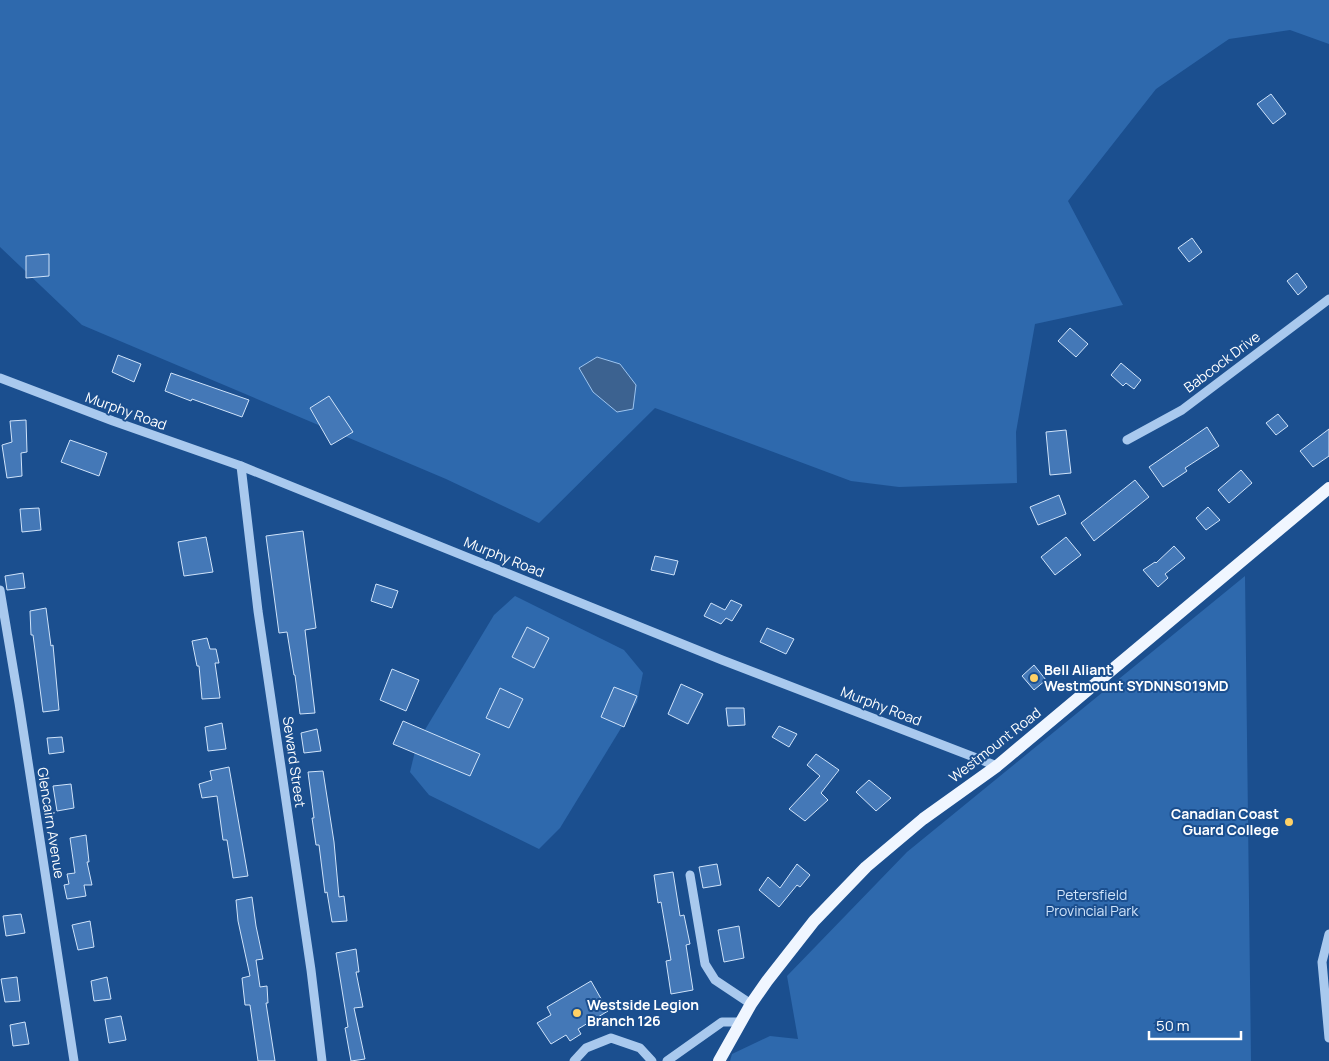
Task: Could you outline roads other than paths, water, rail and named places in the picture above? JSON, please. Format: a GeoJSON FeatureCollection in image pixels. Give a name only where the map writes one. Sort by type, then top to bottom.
{"type":"FeatureCollection","features":[{"type":"Feature","properties":{"kind":"main road","name":"Westmount Road"},"geometry":{"type":"LineString","coordinates":[[719,1061],[750,1004],[767,981],[814,921],[866,867],[923,819],[997,766],[1329,488]]}},
{"type":"Feature","properties":{"kind":"street","name":"Babcock Drive"},"geometry":{"type":"LineString","coordinates":[[1127,440],[1182,410],[1329,299]]}},
{"type":"Feature","properties":{"kind":"street","name":"Murphy Road"},"geometry":{"type":"LineString","coordinates":[[0,378],[113,421],[241,466],[722,660],[997,766]]}},
{"type":"Feature","properties":{"kind":"street","name":"Seward Street"},"geometry":{"type":"LineString","coordinates":[[241,466],[258,610],[311,970],[322,1061]]}},
{"type":"Feature","properties":{"kind":"street","name":"Glencairn Avenue"},"geometry":{"type":"LineString","coordinates":[[0,590],[74,1061]]}},
{"type":"Feature","properties":{"kind":"street"},"geometry":{"type":"LineString","coordinates":[[690,875],[705,964],[715,980],[750,1004]]}},
{"type":"Feature","properties":{"kind":"street"},"geometry":{"type":"LineString","coordinates":[[1329,934],[1322,962],[1329,1038]]}},
{"type":"Feature","properties":{"kind":"street"},"geometry":{"type":"LineString","coordinates":[[668,1061],[722,1022],[741,1022]]}},
{"type":"Feature","properties":{"kind":"street"},"geometry":{"type":"LineString","coordinates":[[574,1061],[586,1048],[611,1038],[640,1048],[652,1061]]}},
{"type":"Feature","properties":{"kind":"place","name":"Bell Aliant Westmount SYDNNS019MD"},"geometry":{"type":"Point","coordinates":[1034,678]}},
{"type":"Feature","properties":{"kind":"place","name":"Canadian Coast Guard College"},"geometry":{"type":"Point","coordinates":[1289,822]}},
{"type":"Feature","properties":{"kind":"place","name":"Westside Legion Branch 126"},"geometry":{"type":"Point","coordinates":[577,1013]}},
{"type":"Feature","properties":{"kind":"park label","name":"Petersfield Provincial Park"},"geometry":{"type":"Point","coordinates":[1092,904]}}]}
